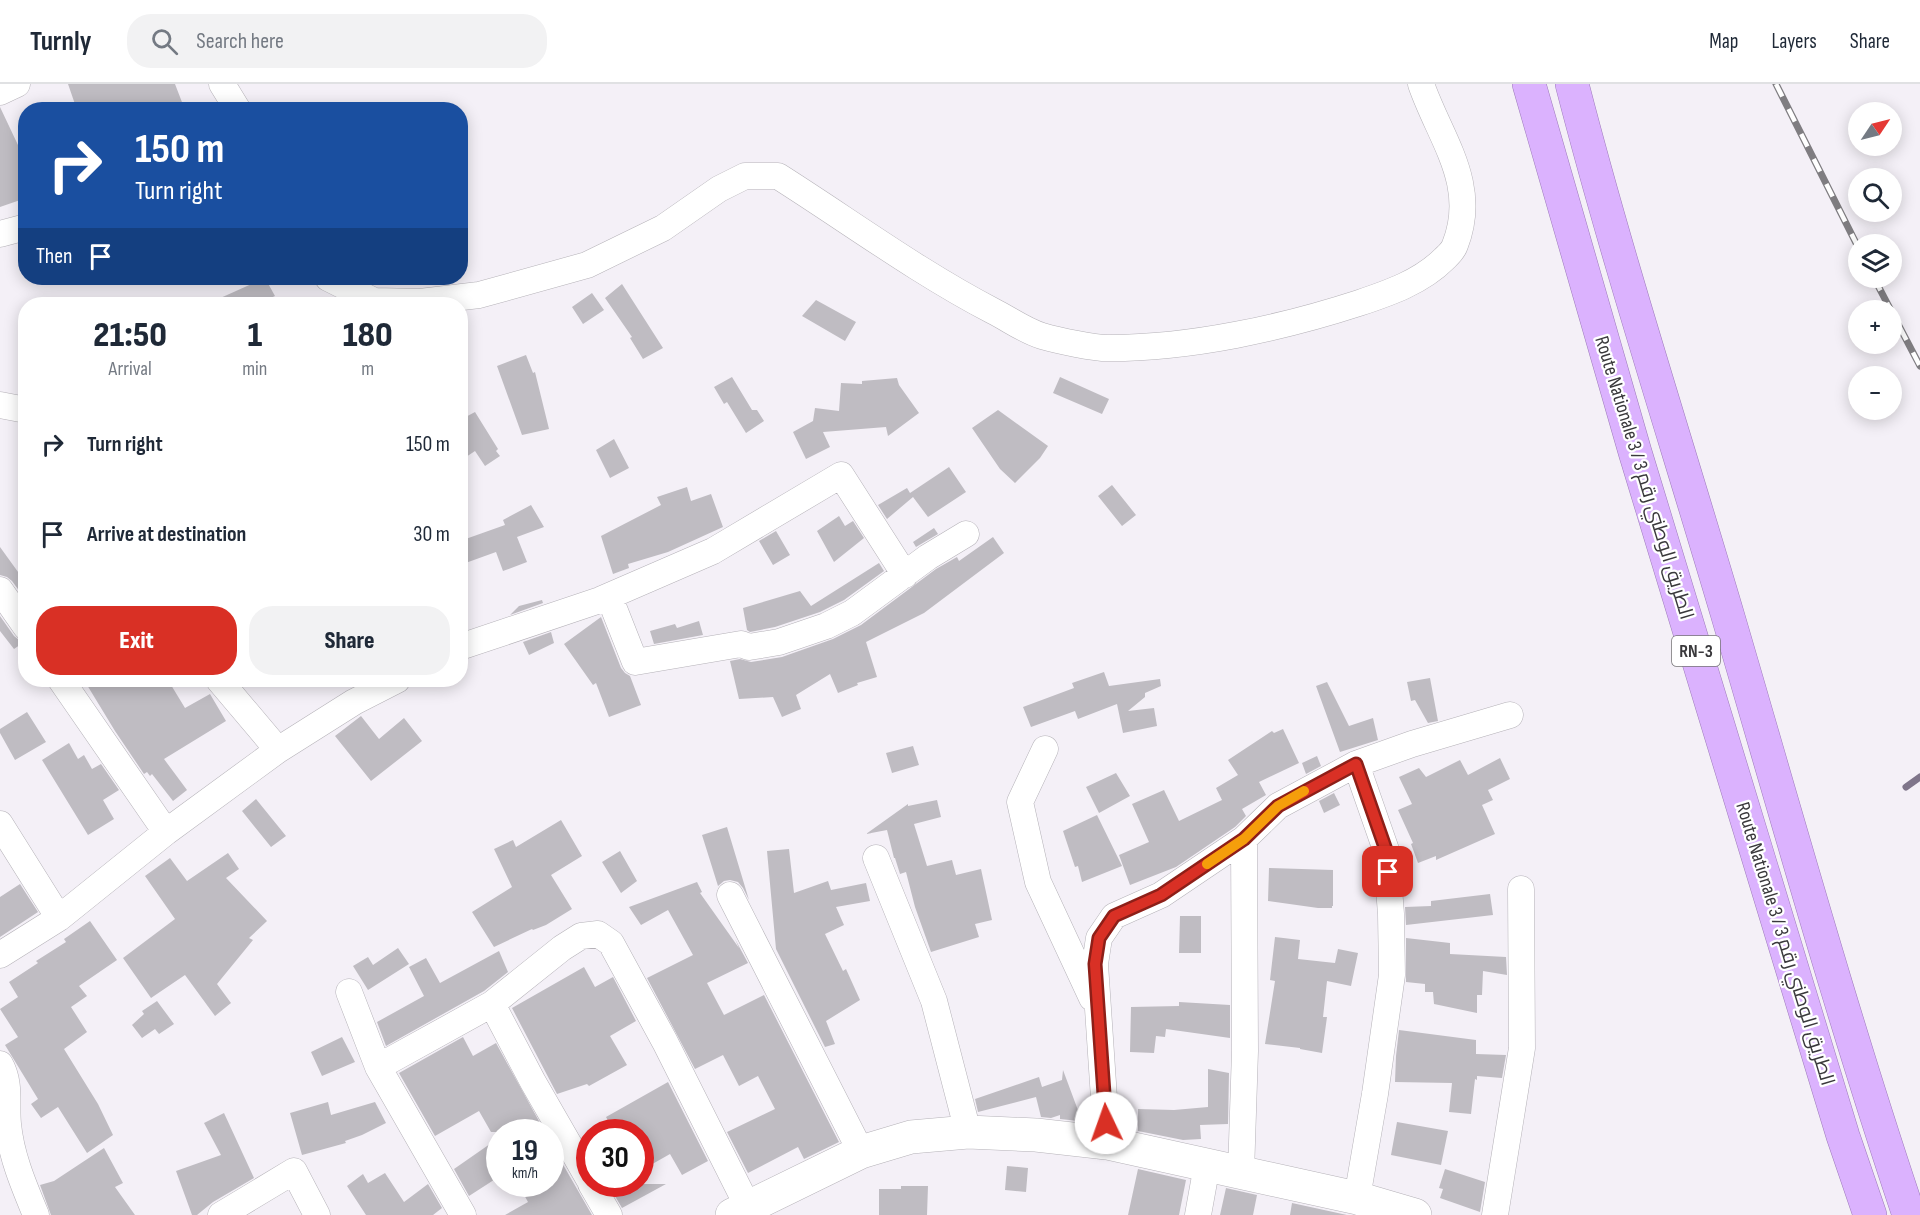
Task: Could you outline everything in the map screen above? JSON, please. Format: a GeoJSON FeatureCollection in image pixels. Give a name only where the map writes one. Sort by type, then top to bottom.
{"type":"FeatureCollection","features":[{"type":"Feature","properties":{"kind":"highway","name":"Route Nationale 3 / الطريق الوطني رقم 3"},"geometry":{"type":"LineString","coordinates":[[1529,84],[1635,452],[1843,1137],[1870,1215]]}},
{"type":"Feature","properties":{"kind":"highway","name":"Route Nationale 3 / الطريق الوطني رقم 3"},"geometry":{"type":"LineString","coordinates":[[1572,84],[1674,443],[1872,1106],[1909,1215]]}},
{"type":"Feature","properties":{"kind":"highway"},"geometry":{"type":"LineString","coordinates":[[1635,452],[1674,443]]}},
{"type":"Feature","properties":{"kind":"street"},"geometry":{"type":"LineString","coordinates":[[0,92],[17,84]]}},
{"type":"Feature","properties":{"kind":"street"},"geometry":{"type":"LineString","coordinates":[[222,84],[233,102]]}},
{"type":"Feature","properties":{"kind":"street"},"geometry":{"type":"LineString","coordinates":[[462,297],[479,295],[587,265],[663,228],[719,189],[744,176],[778,176],[962,294],[1041,336],[1107,349],[1162,346],[1320,316],[1389,293],[1418,279],[1438,265],[1454,248],[1462,224],[1464,199],[1458,171],[1421,84]]}},
{"type":"Feature","properties":{"kind":"street"},"geometry":{"type":"LineString","coordinates":[[0,234],[18,229]]}},
{"type":"Feature","properties":{"kind":"street"},"geometry":{"type":"LineString","coordinates":[[349,292],[384,297]]}},
{"type":"Feature","properties":{"kind":"street"},"geometry":{"type":"LineString","coordinates":[[468,644],[609,596],[713,550],[841,475],[905,574]]}},
{"type":"Feature","properties":{"kind":"street"},"geometry":{"type":"LineString","coordinates":[[609,596],[635,662],[741,644],[749,647],[788,639],[826,626],[852,613],[928,558],[966,534]]}},
{"type":"Feature","properties":{"kind":"street"},"geometry":{"type":"LineString","coordinates":[[0,590],[18,616]]}},
{"type":"Feature","properties":{"kind":"street"},"geometry":{"type":"LineString","coordinates":[[67,687],[166,832]]}},
{"type":"Feature","properties":{"kind":"street"},"geometry":{"type":"LineString","coordinates":[[225,687],[278,750]]}},
{"type":"Feature","properties":{"kind":"street"},"geometry":{"type":"LineString","coordinates":[[0,955],[59,918],[166,832],[278,750],[354,702],[383,687]]}},
{"type":"Feature","properties":{"kind":"street"},"geometry":{"type":"LineString","coordinates":[[1107,1143],[1095,964],[1099,938],[1114,916],[1161,895],[1244,839],[1278,806],[1356,764],[1412,744],[1510,715]]}},
{"type":"Feature","properties":{"kind":"street"},"geometry":{"type":"LineString","coordinates":[[1045,749],[1020,802],[1038,882],[1097,1009]]}},
{"type":"Feature","properties":{"kind":"street"},"geometry":{"type":"LineString","coordinates":[[1356,764],[1386,850],[1392,965],[1375,1094],[1357,1198]]}},
{"type":"Feature","properties":{"kind":"street"},"geometry":{"type":"LineString","coordinates":[[0,824],[59,918]]}},
{"type":"Feature","properties":{"kind":"street"},"geometry":{"type":"LineString","coordinates":[[1241,1173],[1245,1051],[1244,839]]}},
{"type":"Feature","properties":{"kind":"street"},"geometry":{"type":"LineString","coordinates":[[876,858],[934,1001],[968,1132]]}},
{"type":"Feature","properties":{"kind":"street"},"geometry":{"type":"LineString","coordinates":[[1495,1215],[1522,1048],[1521,889]]}},
{"type":"Feature","properties":{"kind":"street"},"geometry":{"type":"LineString","coordinates":[[730,895],[861,1152]]}},
{"type":"Feature","properties":{"kind":"street"},"geometry":{"type":"LineString","coordinates":[[378,1067],[492,1004],[562,948],[581,936],[598,934],[611,943],[665,1042],[740,1211],[861,1152],[911,1137],[968,1132],[1107,1143],[1357,1198],[1415,1215]]}},
{"type":"Feature","properties":{"kind":"street"},"geometry":{"type":"LineString","coordinates":[[349,992],[378,1067],[463,1215]]}},
{"type":"Feature","properties":{"kind":"street"},"geometry":{"type":"LineString","coordinates":[[492,1004],[576,1157]]}},
{"type":"Feature","properties":{"kind":"street"},"geometry":{"type":"LineString","coordinates":[[0,1064],[5,1073],[8,1123],[14,1156],[36,1215]]}},
{"type":"Feature","properties":{"kind":"street"},"geometry":{"type":"LineString","coordinates":[[1198,1215],[1207,1165]]}},
{"type":"Feature","properties":{"kind":"street"},"geometry":{"type":"LineString","coordinates":[[221,1215],[294,1171],[317,1215]]}},
{"type":"Feature","properties":{"kind":"street"},"geometry":{"type":"LineString","coordinates":[[599,1197],[609,1215]]}},
{"type":"Feature","properties":{"kind":"building"},"geometry":{"type":"Polygon","coordinates":[[[68,84],[175,84],[182,102],[74,102],[68,84]]]}},
{"type":"Feature","properties":{"kind":"building"},"geometry":{"type":"Polygon","coordinates":[[[0,107],[18,145],[18,201],[0,207],[0,107]]]}},
{"type":"Feature","properties":{"kind":"building"},"geometry":{"type":"Polygon","coordinates":[[[622,284],[663,348],[643,359],[630,338],[632,337],[605,298],[622,284]]]}},
{"type":"Feature","properties":{"kind":"building"},"geometry":{"type":"Polygon","coordinates":[[[249,285],[269,285],[275,296],[273,297],[223,297],[249,285]]]}},
{"type":"Feature","properties":{"kind":"building"},"geometry":{"type":"Polygon","coordinates":[[[592,293],[604,310],[583,324],[572,307],[592,293]]]}},
{"type":"Feature","properties":{"kind":"building"},"geometry":{"type":"Polygon","coordinates":[[[816,300],[856,322],[845,341],[802,316],[816,300]]]}},
{"type":"Feature","properties":{"kind":"building"},"geometry":{"type":"Polygon","coordinates":[[[526,355],[533,373],[535,372],[549,429],[522,435],[497,366],[526,355]]]}},
{"type":"Feature","properties":{"kind":"building"},"geometry":{"type":"Polygon","coordinates":[[[732,377],[752,410],[757,410],[764,421],[746,433],[727,402],[724,404],[714,387],[732,377]]]}},
{"type":"Feature","properties":{"kind":"building"},"geometry":{"type":"Polygon","coordinates":[[[1060,377],[1109,399],[1102,414],[1053,393],[1060,377]]]}},
{"type":"Feature","properties":{"kind":"building"},"geometry":{"type":"Polygon","coordinates":[[[897,378],[899,385],[919,413],[888,436],[886,427],[823,432],[830,447],[806,459],[793,432],[813,421],[815,408],[839,411],[841,383],[862,384],[862,381],[897,378]]]}},
{"type":"Feature","properties":{"kind":"building"},"geometry":{"type":"Polygon","coordinates":[[[998,410],[1048,446],[1040,458],[1015,483],[1000,469],[972,428],[998,410]]]}},
{"type":"Feature","properties":{"kind":"building"},"geometry":{"type":"Polygon","coordinates":[[[475,412],[498,449],[496,451],[500,456],[485,466],[475,451],[468,456],[468,416],[475,412]]]}},
{"type":"Feature","properties":{"kind":"building"},"geometry":{"type":"Polygon","coordinates":[[[614,439],[629,468],[610,478],[596,450],[614,439]]]}},
{"type":"Feature","properties":{"kind":"building"},"geometry":{"type":"Polygon","coordinates":[[[949,467],[966,492],[928,517],[913,497],[887,519],[878,505],[907,488],[910,493],[949,467]]]}},
{"type":"Feature","properties":{"kind":"building"},"geometry":{"type":"Polygon","coordinates":[[[1112,485],[1136,515],[1122,526],[1098,496],[1112,485]]]}},
{"type":"Feature","properties":{"kind":"building"},"geometry":{"type":"Polygon","coordinates":[[[687,487],[691,501],[711,494],[723,527],[668,552],[628,564],[629,568],[613,574],[601,536],[661,505],[657,497],[687,487]]]}},
{"type":"Feature","properties":{"kind":"building"},"geometry":{"type":"Polygon","coordinates":[[[531,505],[544,527],[517,537],[527,562],[503,571],[496,552],[468,562],[468,538],[505,525],[503,520],[531,505]]]}},
{"type":"Feature","properties":{"kind":"building"},"geometry":{"type":"Polygon","coordinates":[[[839,516],[845,526],[853,521],[864,538],[834,562],[817,531],[839,516]]]}},
{"type":"Feature","properties":{"kind":"building"},"geometry":{"type":"Polygon","coordinates":[[[934,528],[938,534],[916,547],[913,542],[934,528]]]}},
{"type":"Feature","properties":{"kind":"building"},"geometry":{"type":"Polygon","coordinates":[[[776,531],[790,555],[773,565],[759,541],[776,531]]]}},
{"type":"Feature","properties":{"kind":"building"},"geometry":{"type":"Polygon","coordinates":[[[993,537],[1004,553],[924,613],[866,642],[877,677],[857,683],[858,685],[838,693],[830,674],[796,695],[801,709],[782,717],[773,697],[739,699],[730,661],[740,659],[751,662],[782,657],[833,639],[861,625],[936,569],[957,557],[959,561],[993,537]]]}},
{"type":"Feature","properties":{"kind":"building"},"geometry":{"type":"Polygon","coordinates":[[[0,547],[18,572],[18,589],[7,577],[0,575],[0,547]]]}},
{"type":"Feature","properties":{"kind":"building"},"geometry":{"type":"Polygon","coordinates":[[[879,563],[884,571],[844,600],[820,612],[775,627],[750,632],[747,630],[743,608],[800,591],[811,606],[879,563]]]}},
{"type":"Feature","properties":{"kind":"building"},"geometry":{"type":"Polygon","coordinates":[[[542,600],[543,603],[510,615],[519,606],[542,600]]]}},
{"type":"Feature","properties":{"kind":"building"},"geometry":{"type":"Polygon","coordinates":[[[0,616],[18,639],[18,646],[14,649],[0,631],[0,616]]]}},
{"type":"Feature","properties":{"kind":"building"},"geometry":{"type":"Polygon","coordinates":[[[601,617],[621,668],[630,676],[641,705],[609,717],[596,683],[593,685],[564,644],[601,617]]]}},
{"type":"Feature","properties":{"kind":"building"},"geometry":{"type":"Polygon","coordinates":[[[699,621],[703,635],[654,644],[650,631],[675,624],[677,628],[699,621]]]}},
{"type":"Feature","properties":{"kind":"building"},"geometry":{"type":"Polygon","coordinates":[[[551,632],[554,643],[529,655],[523,642],[551,632]]]}},
{"type":"Feature","properties":{"kind":"building"},"geometry":{"type":"Polygon","coordinates":[[[1104,672],[1109,686],[1160,679],[1161,686],[1145,693],[1145,697],[1128,711],[1154,708],[1157,726],[1123,733],[1117,704],[1078,719],[1075,711],[1031,727],[1023,707],[1074,688],[1072,683],[1104,672]]]}},
{"type":"Feature","properties":{"kind":"building"},"geometry":{"type":"Polygon","coordinates":[[[1430,678],[1438,721],[1428,723],[1415,700],[1411,701],[1407,682],[1430,678]]]}},
{"type":"Feature","properties":{"kind":"building"},"geometry":{"type":"Polygon","coordinates":[[[1327,682],[1349,726],[1373,718],[1378,740],[1340,752],[1316,686],[1327,682]]]}},
{"type":"Feature","properties":{"kind":"building"},"geometry":{"type":"Polygon","coordinates":[[[88,687],[172,687],[185,708],[210,694],[226,721],[164,759],[187,790],[173,801],[152,774],[150,776],[147,772],[144,774],[88,687]]]}},
{"type":"Feature","properties":{"kind":"building"},"geometry":{"type":"Polygon","coordinates":[[[27,712],[46,742],[15,760],[0,729],[27,712]]]}},
{"type":"Feature","properties":{"kind":"building"},"geometry":{"type":"Polygon","coordinates":[[[361,716],[379,739],[404,718],[422,741],[371,781],[335,736],[361,716]]]}},
{"type":"Feature","properties":{"kind":"building"},"geometry":{"type":"Polygon","coordinates":[[[1283,729],[1299,763],[1259,782],[1266,795],[1242,809],[1246,816],[1235,827],[1176,867],[1130,885],[1119,855],[1149,842],[1132,804],[1164,790],[1179,821],[1222,800],[1216,788],[1238,775],[1228,760],[1272,731],[1274,733],[1283,729]]]}},
{"type":"Feature","properties":{"kind":"building"},"geometry":{"type":"Polygon","coordinates":[[[69,743],[78,759],[84,755],[92,769],[101,764],[119,790],[103,800],[114,819],[88,835],[42,760],[69,743]]]}},
{"type":"Feature","properties":{"kind":"building"},"geometry":{"type":"Polygon","coordinates":[[[913,746],[919,765],[892,773],[886,753],[913,746]]]}},
{"type":"Feature","properties":{"kind":"building"},"geometry":{"type":"Polygon","coordinates":[[[1317,756],[1321,766],[1306,774],[1302,763],[1317,756]]]}},
{"type":"Feature","properties":{"kind":"building"},"geometry":{"type":"Polygon","coordinates":[[[1500,758],[1510,779],[1488,790],[1493,800],[1482,805],[1495,834],[1436,860],[1436,856],[1418,863],[1411,844],[1413,843],[1398,810],[1412,804],[1399,777],[1419,768],[1426,777],[1460,760],[1468,775],[1500,758]]]}},
{"type":"Feature","properties":{"kind":"building"},"geometry":{"type":"Polygon","coordinates":[[[1116,773],[1130,796],[1099,813],[1086,787],[1116,773]]]}},
{"type":"Feature","properties":{"kind":"building"},"geometry":{"type":"Polygon","coordinates":[[[1334,793],[1340,805],[1324,813],[1319,801],[1334,793]]]}},
{"type":"Feature","properties":{"kind":"building"},"geometry":{"type":"Polygon","coordinates":[[[256,799],[286,836],[271,847],[242,811],[256,799]]]}},
{"type":"Feature","properties":{"kind":"building"},"geometry":{"type":"Polygon","coordinates":[[[937,800],[941,817],[914,824],[927,866],[952,860],[956,875],[981,869],[992,920],[975,924],[979,937],[931,952],[915,907],[906,872],[900,874],[887,830],[866,834],[908,804],[908,806],[937,800]]]}},
{"type":"Feature","properties":{"kind":"building"},"geometry":{"type":"Polygon","coordinates":[[[1097,815],[1122,866],[1082,882],[1078,866],[1075,867],[1063,831],[1097,815]]]}},
{"type":"Feature","properties":{"kind":"building"},"geometry":{"type":"Polygon","coordinates":[[[561,820],[582,856],[551,875],[572,909],[546,925],[494,947],[472,912],[512,887],[494,849],[513,840],[516,847],[561,820]]]}},
{"type":"Feature","properties":{"kind":"building"},"geometry":{"type":"Polygon","coordinates":[[[727,827],[749,900],[738,882],[724,881],[718,886],[702,835],[727,827]]]}},
{"type":"Feature","properties":{"kind":"building"},"geometry":{"type":"Polygon","coordinates":[[[789,849],[794,893],[828,881],[831,890],[866,883],[870,901],[836,907],[844,925],[825,934],[843,971],[846,969],[860,1000],[826,1021],[835,1044],[825,1047],[776,949],[767,851],[789,849]]]}},
{"type":"Feature","properties":{"kind":"building"},"geometry":{"type":"Polygon","coordinates":[[[620,851],[637,881],[621,893],[602,862],[620,851]]]}},
{"type":"Feature","properties":{"kind":"building"},"geometry":{"type":"Polygon","coordinates":[[[228,853],[239,869],[226,878],[267,921],[249,938],[253,940],[217,984],[231,1003],[215,1016],[185,975],[151,998],[123,958],[175,919],[145,876],[170,858],[187,881],[228,853]]]}},
{"type":"Feature","properties":{"kind":"building"},"geometry":{"type":"Polygon","coordinates":[[[1269,868],[1333,870],[1332,908],[1268,901],[1269,868]]]}},
{"type":"Feature","properties":{"kind":"building"},"geometry":{"type":"Polygon","coordinates":[[[697,882],[702,892],[700,893],[739,948],[735,939],[748,963],[707,983],[724,1015],[764,995],[839,1142],[804,1159],[798,1147],[748,1173],[727,1132],[775,1109],[758,1076],[739,1086],[723,1055],[695,1069],[647,978],[693,955],[668,910],[641,925],[629,907],[697,882]]]}},
{"type":"Feature","properties":{"kind":"building"},"geometry":{"type":"Polygon","coordinates":[[[20,884],[38,912],[0,937],[0,897],[20,884]]]}},
{"type":"Feature","properties":{"kind":"building"},"geometry":{"type":"Polygon","coordinates":[[[1490,894],[1493,915],[1406,925],[1405,907],[1431,906],[1431,901],[1490,894]]]}},
{"type":"Feature","properties":{"kind":"building"},"geometry":{"type":"Polygon","coordinates":[[[1180,916],[1201,916],[1201,953],[1179,953],[1180,916]]]}},
{"type":"Feature","properties":{"kind":"building"},"geometry":{"type":"Polygon","coordinates":[[[90,921],[117,960],[79,986],[87,996],[71,1007],[87,1032],[64,1049],[98,1104],[113,1135],[87,1153],[58,1107],[41,1118],[31,1104],[38,1099],[5,1045],[18,1037],[0,1009],[18,997],[9,982],[66,942],[64,939],[90,921]]]}},
{"type":"Feature","properties":{"kind":"building"},"geometry":{"type":"Polygon","coordinates":[[[1275,937],[1300,940],[1298,959],[1335,963],[1338,949],[1358,953],[1351,986],[1327,981],[1323,1017],[1327,1017],[1322,1053],[1265,1044],[1275,981],[1270,980],[1275,937]]]}},
{"type":"Feature","properties":{"kind":"building"},"geometry":{"type":"Polygon","coordinates":[[[1406,938],[1450,943],[1450,954],[1506,957],[1507,975],[1483,971],[1482,995],[1477,995],[1477,1013],[1434,1004],[1433,992],[1425,992],[1425,984],[1406,982],[1406,938]]]}},
{"type":"Feature","properties":{"kind":"building"},"geometry":{"type":"Polygon","coordinates":[[[398,948],[409,964],[368,990],[353,966],[368,957],[373,965],[398,948]]]}},
{"type":"Feature","properties":{"kind":"building"},"geometry":{"type":"Polygon","coordinates":[[[499,951],[508,972],[484,991],[386,1046],[377,1022],[424,996],[409,967],[426,958],[440,983],[499,951]]]}},
{"type":"Feature","properties":{"kind":"building"},"geometry":{"type":"Polygon","coordinates":[[[584,967],[595,987],[613,977],[636,1021],[610,1036],[627,1065],[589,1086],[587,1084],[557,1094],[512,1008],[584,967]]]}},
{"type":"Feature","properties":{"kind":"building"},"geometry":{"type":"Polygon","coordinates":[[[157,1001],[174,1024],[159,1034],[155,1029],[142,1038],[132,1025],[144,1014],[142,1011],[157,1001]]]}},
{"type":"Feature","properties":{"kind":"building"},"geometry":{"type":"Polygon","coordinates":[[[1179,1002],[1230,1005],[1230,1038],[1166,1029],[1165,1037],[1156,1036],[1154,1053],[1130,1052],[1131,1007],[1179,1006],[1179,1002]]]}},
{"type":"Feature","properties":{"kind":"building"},"geometry":{"type":"Polygon","coordinates":[[[1399,1030],[1476,1040],[1476,1054],[1506,1055],[1502,1078],[1477,1076],[1471,1114],[1449,1112],[1452,1083],[1395,1082],[1399,1030]]]}},
{"type":"Feature","properties":{"kind":"building"},"geometry":{"type":"Polygon","coordinates":[[[342,1037],[355,1062],[322,1076],[311,1052],[342,1037]]]}},
{"type":"Feature","properties":{"kind":"building"},"geometry":{"type":"Polygon","coordinates":[[[463,1037],[473,1056],[496,1043],[538,1119],[486,1119],[486,1123],[479,1111],[435,1136],[399,1073],[463,1037]]]}},
{"type":"Feature","properties":{"kind":"building"},"geometry":{"type":"Polygon","coordinates":[[[1208,1069],[1229,1073],[1228,1124],[1200,1125],[1201,1139],[1183,1140],[1138,1131],[1138,1109],[1174,1110],[1208,1107],[1208,1069]]]}},
{"type":"Feature","properties":{"kind":"building"},"geometry":{"type":"Polygon","coordinates":[[[1063,1070],[1079,1113],[1079,1121],[1060,1119],[1060,1115],[1051,1118],[1041,1117],[1036,1097],[978,1112],[975,1099],[1039,1077],[1042,1087],[1062,1080],[1063,1070]]]}},
{"type":"Feature","properties":{"kind":"building"},"geometry":{"type":"Polygon","coordinates":[[[668,1082],[708,1161],[682,1175],[670,1154],[654,1163],[654,1119],[607,1119],[606,1117],[668,1082]]]}},
{"type":"Feature","properties":{"kind":"building"},"geometry":{"type":"Polygon","coordinates":[[[328,1102],[331,1115],[375,1102],[386,1123],[345,1141],[346,1143],[302,1155],[290,1113],[328,1102]]]}},
{"type":"Feature","properties":{"kind":"building"},"geometry":{"type":"Polygon","coordinates":[[[224,1113],[254,1178],[213,1202],[197,1215],[192,1215],[176,1171],[221,1155],[204,1123],[224,1113]]]}},
{"type":"Feature","properties":{"kind":"building"},"geometry":{"type":"Polygon","coordinates":[[[1397,1122],[1448,1131],[1441,1165],[1391,1155],[1397,1122]]]}},
{"type":"Feature","properties":{"kind":"building"},"geometry":{"type":"Polygon","coordinates":[[[486,1147],[486,1185],[469,1196],[454,1169],[486,1147]]]}},
{"type":"Feature","properties":{"kind":"building"},"geometry":{"type":"Polygon","coordinates":[[[104,1148],[123,1183],[115,1187],[135,1215],[51,1215],[40,1185],[54,1181],[104,1148]]]}},
{"type":"Feature","properties":{"kind":"building"},"geometry":{"type":"Polygon","coordinates":[[[564,1166],[576,1187],[576,1197],[582,1197],[592,1215],[505,1215],[528,1202],[525,1197],[564,1197],[564,1166]]]}},
{"type":"Feature","properties":{"kind":"building"},"geometry":{"type":"Polygon","coordinates":[[[1007,1166],[1028,1168],[1026,1192],[1005,1190],[1007,1166]]]}},
{"type":"Feature","properties":{"kind":"building"},"geometry":{"type":"Polygon","coordinates":[[[1138,1169],[1186,1180],[1179,1215],[1128,1215],[1138,1169]]]}},
{"type":"Feature","properties":{"kind":"building"},"geometry":{"type":"Polygon","coordinates":[[[1445,1169],[1485,1182],[1480,1212],[1440,1198],[1443,1189],[1439,1188],[1445,1169]]]}},
{"type":"Feature","properties":{"kind":"building"},"geometry":{"type":"Polygon","coordinates":[[[385,1173],[404,1202],[428,1184],[442,1208],[433,1215],[366,1215],[347,1186],[363,1174],[368,1183],[385,1173]]]}},
{"type":"Feature","properties":{"kind":"building"},"geometry":{"type":"Polygon","coordinates":[[[654,1184],[666,1184],[654,1191],[654,1184]]]}},
{"type":"Feature","properties":{"kind":"building"},"geometry":{"type":"Polygon","coordinates":[[[901,1186],[928,1186],[927,1215],[879,1215],[879,1189],[901,1189],[901,1186]]]}},
{"type":"Feature","properties":{"kind":"building"},"geometry":{"type":"Polygon","coordinates":[[[1226,1188],[1257,1195],[1253,1215],[1220,1215],[1226,1188]]]}},
{"type":"Feature","properties":{"kind":"building"},"geometry":{"type":"Polygon","coordinates":[[[616,1197],[642,1197],[622,1208],[616,1197]]]}},
{"type":"Feature","properties":{"kind":"building"},"geometry":{"type":"Polygon","coordinates":[[[1292,1203],[1347,1215],[1290,1215],[1292,1203]]]}},
{"type":"Feature","properties":{"kind":"waterway"},"geometry":{"type":"LineString","coordinates":[[1906,787],[1920,777]]}},
{"type":"Feature","properties":{"kind":"railway"},"geometry":{"type":"LineString","coordinates":[[1776,84],[1851,234]]}},
{"type":"Feature","properties":{"kind":"railway"},"geometry":{"type":"LineString","coordinates":[[1879,288],[1920,366]]}},
{"type":"Feature","properties":{"kind":"slow traffic"},"geometry":{"type":"LineString","coordinates":[[1207,864],[1244,839],[1278,806],[1304,791]]}},
{"type":"Feature","properties":{"kind":"route"},"geometry":{"type":"LineString","coordinates":[[1106,1123],[1095,964],[1099,938],[1114,916],[1161,895],[1244,839],[1278,806],[1356,764],[1386,850],[1388,872]]}}]}
